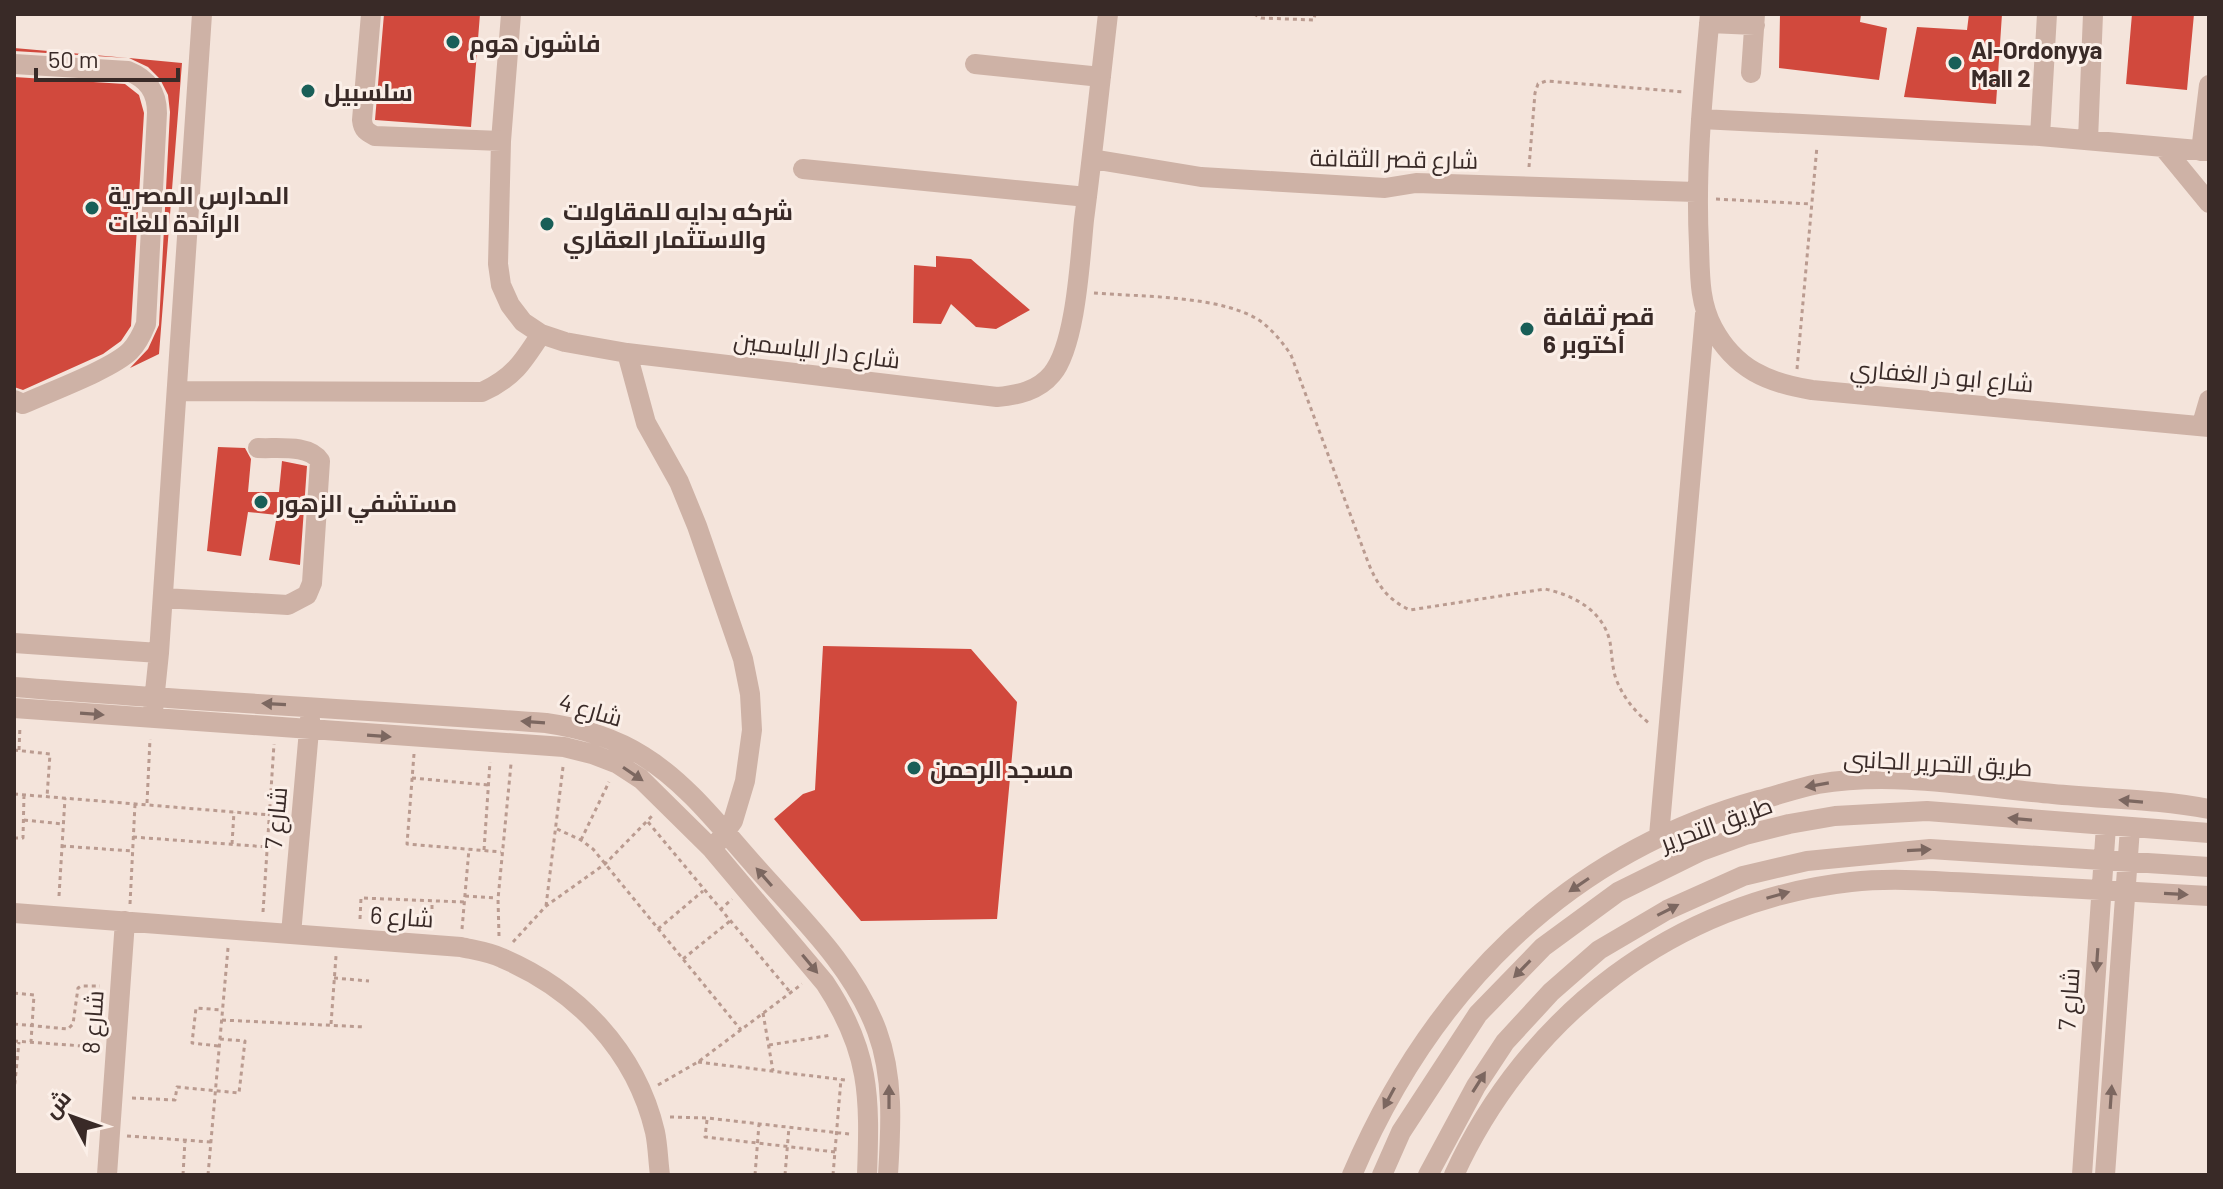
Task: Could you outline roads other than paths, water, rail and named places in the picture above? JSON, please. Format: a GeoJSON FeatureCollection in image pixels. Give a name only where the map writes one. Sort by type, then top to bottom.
{"type":"FeatureCollection","features":[{"type":"Feature","properties":{"kind":"street"},"geometry":{"type":"LineString","coordinates":[[153,709],[202,14]]}},
{"type":"Feature","properties":{"kind":"street"},"geometry":{"type":"LineString","coordinates":[[371,14],[362,120],[367,133],[375,136],[501,141]]}},
{"type":"Feature","properties":{"kind":"street","name":"شارع دار الياسمين"},"geometry":{"type":"LineString","coordinates":[[511,14],[501,141],[498,264],[501,285],[510,305],[523,322],[541,334],[565,342],[627,353],[997,397],[1017,395],[1036,388],[1062,357],[1076,291],[1108,14]]}},
{"type":"Feature","properties":{"kind":"street"},"geometry":{"type":"LineString","coordinates":[[2040,136],[2047,14]]}},
{"type":"Feature","properties":{"kind":"street"},"geometry":{"type":"LineString","coordinates":[[2088,140],[2093,14]]}},
{"type":"Feature","properties":{"kind":"street"},"geometry":{"type":"LineString","coordinates":[[1710,18],[1755,19],[1751,73]]}},
{"type":"Feature","properties":{"kind":"street","name":"شارع ابو ذر الغفاري"},"geometry":{"type":"LineString","coordinates":[[1710,18],[1696,195],[1701,292],[1705,310],[1717,335],[1734,357],[1765,379],[1796,387],[2206,426]]}},
{"type":"Feature","properties":{"kind":"street"},"geometry":{"type":"LineString","coordinates":[[14,64],[128,71],[147,82],[157,102],[146,324],[140,339],[115,362],[23,404],[14,400]]}},
{"type":"Feature","properties":{"kind":"street"},"geometry":{"type":"LineString","coordinates":[[975,64],[1101,77]]}},
{"type":"Feature","properties":{"kind":"street"},"geometry":{"type":"LineString","coordinates":[[1701,119],[2040,136],[2205,151],[2209,85]]}},
{"type":"Feature","properties":{"kind":"street"},"geometry":{"type":"LineString","coordinates":[[2163,147],[2209,203]]}},
{"type":"Feature","properties":{"kind":"street","name":"شارع قصر الثقافة"},"geometry":{"type":"LineString","coordinates":[[1092,159],[1217,178],[1385,188],[1416,183],[1696,195]]}},
{"type":"Feature","properties":{"kind":"street"},"geometry":{"type":"LineString","coordinates":[[803,169],[1087,197]]}},
{"type":"Feature","properties":{"kind":"street","name":"شارع ابو ذر الغفاري"},"geometry":{"type":"LineString","coordinates":[[1659,836],[1705,310]]}},
{"type":"Feature","properties":{"kind":"street"},"geometry":{"type":"LineString","coordinates":[[177,391],[482,392],[503,382],[520,367],[541,334]]}},
{"type":"Feature","properties":{"kind":"street"},"geometry":{"type":"LineString","coordinates":[[627,353],[646,423],[679,482],[697,526],[750,694],[752,730],[740,803],[719,841]]}},
{"type":"Feature","properties":{"kind":"street"},"geometry":{"type":"LineString","coordinates":[[2206,426],[2209,400]]}},
{"type":"Feature","properties":{"kind":"street"},"geometry":{"type":"LineString","coordinates":[[163,598],[288,605],[307,595],[312,583],[320,461],[308,451],[258,448]]}},
{"type":"Feature","properties":{"kind":"street"},"geometry":{"type":"LineString","coordinates":[[14,643],[159,653]]}},
{"type":"Feature","properties":{"kind":"street","name":"شارع 4"},"geometry":{"type":"LineString","coordinates":[[14,687],[275,728],[564,747],[618,764],[719,841],[841,965],[868,1009],[885,1058],[889,1084],[888,1175]]}},
{"type":"Feature","properties":{"kind":"street","name":"شارع 4"},"geometry":{"type":"LineString","coordinates":[[14,708],[311,706],[546,723],[598,734],[622,744],[666,772],[825,983],[853,1031],[867,1085],[867,1175]]}},
{"type":"Feature","properties":{"kind":"street","name":"شارع 7"},"geometry":{"type":"LineString","coordinates":[[291,934],[311,706]]}},
{"type":"Feature","properties":{"kind":"street","name":"طريق التحرير الجانبى"},"geometry":{"type":"LineString","coordinates":[[1352,1175],[1373,1127],[1411,1060],[1471,979],[1513,937],[1559,899],[1608,865],[1659,836],[1714,813],[1777,795],[1817,784],[1865,779],[2209,809]]}},
{"type":"Feature","properties":{"kind":"street","name":"طريق التحرير"},"geometry":{"type":"LineString","coordinates":[[1382,1175],[1401,1132],[1478,1014],[1543,947],[1618,892],[1701,851],[1754,833],[1835,816],[1927,811],[2209,833]]}},
{"type":"Feature","properties":{"kind":"street","name":"شارع 7"},"geometry":{"type":"LineString","coordinates":[[2082,1175],[2106,826]]}},
{"type":"Feature","properties":{"kind":"street","name":"شارع 7"},"geometry":{"type":"LineString","coordinates":[[2105,1175],[2130,828]]}},
{"type":"Feature","properties":{"kind":"street"},"geometry":{"type":"LineString","coordinates":[[1428,1175],[1470,1097],[1505,1042],[1551,992],[1599,950],[1667,910],[1743,876],[1807,861],[1930,849],[2209,867]]}},
{"type":"Feature","properties":{"kind":"street"},"geometry":{"type":"LineString","coordinates":[[1454,1175],[1482,1124],[1545,1038],[1587,996],[1634,960],[1684,930],[1738,907],[1781,894],[1853,881],[1912,880],[2209,896]]}},
{"type":"Feature","properties":{"kind":"street","name":"شارع 6"},"geometry":{"type":"LineString","coordinates":[[14,913],[461,947],[500,957],[547,980],[585,1009],[616,1045],[639,1087],[655,1132],[660,1175]]}},
{"type":"Feature","properties":{"kind":"street","name":"شارع 8"},"geometry":{"type":"LineString","coordinates":[[107,1175],[127,921]]}},
{"type":"Feature","properties":{"kind":"street"},"geometry":{"type":"LineString","coordinates":[[1411,1060],[1445,1066]]}},
{"type":"Feature","properties":{"kind":"place","name":"فاشون هوم"},"geometry":{"type":"Point","coordinates":[453,42]}},
{"type":"Feature","properties":{"kind":"place","name":"Al-Ordonyya Mall 2"},"geometry":{"type":"Point","coordinates":[1955,63]}},
{"type":"Feature","properties":{"kind":"place","name":"سلسبيل"},"geometry":{"type":"Point","coordinates":[308,91]}},
{"type":"Feature","properties":{"kind":"place","name":"المدارس المصرية الرائدة للغات"},"geometry":{"type":"Point","coordinates":[92,208]}},
{"type":"Feature","properties":{"kind":"place","name":"شركه بدايه للمقاولات والاستثمار العقاري"},"geometry":{"type":"Point","coordinates":[547,224]}},
{"type":"Feature","properties":{"kind":"place","name":"قصر ثقافة 6 أكتوبر"},"geometry":{"type":"Point","coordinates":[1527,329]}},
{"type":"Feature","properties":{"kind":"place","name":"مستشفي الزهور"},"geometry":{"type":"Point","coordinates":[261,502]}},
{"type":"Feature","properties":{"kind":"place","name":"مسجد الرحمن"},"geometry":{"type":"Point","coordinates":[914,768]}}]}
